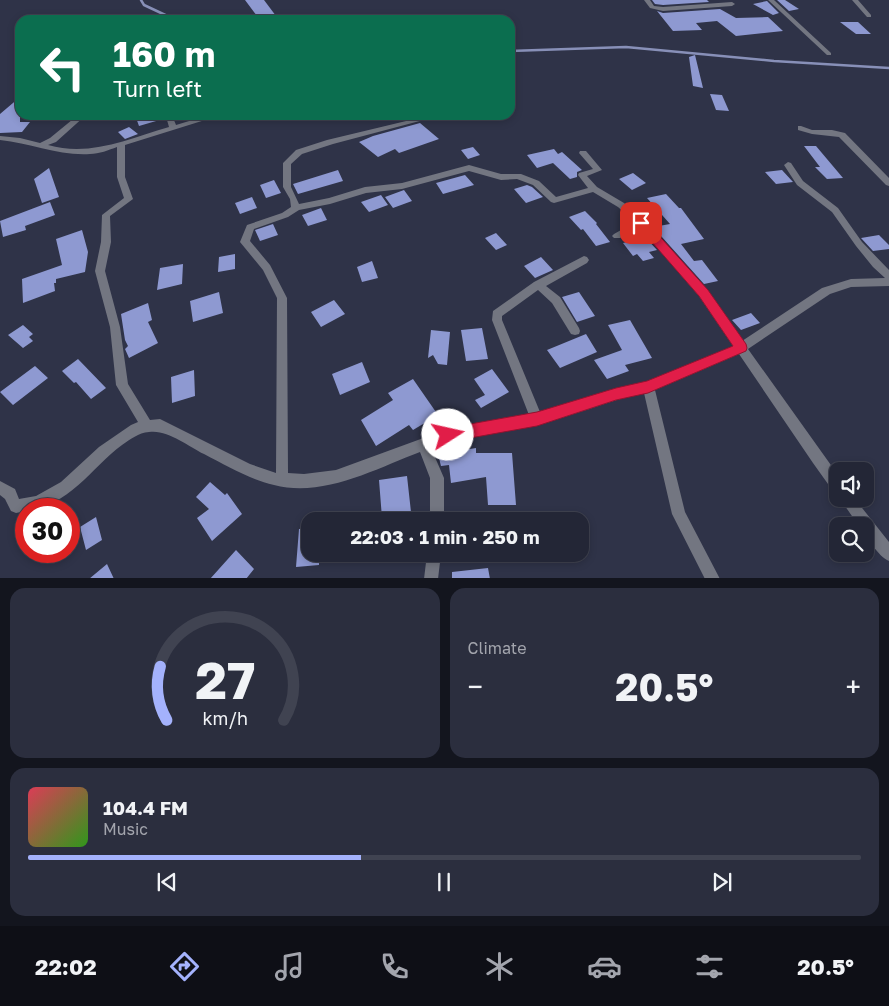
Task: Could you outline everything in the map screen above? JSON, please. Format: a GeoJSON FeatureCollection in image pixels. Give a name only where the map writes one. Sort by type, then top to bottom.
{"type":"FeatureCollection","features":[{"type":"Feature","properties":{"kind":"street"},"geometry":{"type":"LineString","coordinates":[[647,0],[652,7],[663,9],[732,4]]}},
{"type":"Feature","properties":{"kind":"street"},"geometry":{"type":"LineString","coordinates":[[771,0],[828,54]]}},
{"type":"Feature","properties":{"kind":"street"},"geometry":{"type":"LineString","coordinates":[[855,0],[869,16]]}},
{"type":"Feature","properties":{"kind":"street"},"geometry":{"type":"LineString","coordinates":[[42,145],[53,140],[76,120]]}},
{"type":"Feature","properties":{"kind":"street"},"geometry":{"type":"LineString","coordinates":[[170,120],[173,128]]}},
{"type":"Feature","properties":{"kind":"street"},"geometry":{"type":"LineString","coordinates":[[0,138],[42,145],[60,151],[92,152],[200,120]]}},
{"type":"Feature","properties":{"kind":"street"},"geometry":{"type":"LineString","coordinates":[[296,208],[294,199],[287,187],[287,163],[299,152],[330,142],[420,120]]}},
{"type":"Feature","properties":{"kind":"street"},"geometry":{"type":"LineString","coordinates":[[801,128],[807,132],[822,134],[830,132],[844,135],[889,183]]}},
{"type":"Feature","properties":{"kind":"street"},"geometry":{"type":"LineString","coordinates":[[121,144],[121,177],[129,199],[106,215],[106,242],[100,271],[116,327],[122,385],[147,426]]}},
{"type":"Feature","properties":{"kind":"street"},"geometry":{"type":"LineString","coordinates":[[583,153],[598,170],[582,175],[594,189],[621,205],[641,223],[704,293],[829,474]]}},
{"type":"Feature","properties":{"kind":"street"},"geometry":{"type":"LineString","coordinates":[[788,165],[800,184],[835,210],[859,244],[889,276]]}},
{"type":"Feature","properties":{"kind":"street"},"geometry":{"type":"LineString","coordinates":[[282,479],[282,298],[267,268],[245,242],[250,226],[285,215],[296,208],[330,201],[365,190],[402,186],[469,168],[501,176],[518,176],[536,183],[554,200],[594,189]]}},
{"type":"Feature","properties":{"kind":"street"},"geometry":{"type":"LineString","coordinates":[[617,236],[641,223]]}},
{"type":"Feature","properties":{"kind":"street"},"geometry":{"type":"LineString","coordinates":[[537,419],[497,320],[497,314],[538,284],[584,260]]}},
{"type":"Feature","properties":{"kind":"street"},"geometry":{"type":"LineString","coordinates":[[0,488],[10,494],[16,506],[36,503],[66,487],[103,451],[135,429],[160,425],[248,470],[282,479],[304,481],[336,477],[448,435],[537,419],[616,394],[648,387],[741,348],[826,291],[851,283],[889,282]]}},
{"type":"Feature","properties":{"kind":"street"},"geometry":{"type":"LineString","coordinates":[[538,284],[556,300],[575,331]]}},
{"type":"Feature","properties":{"kind":"street"},"geometry":{"type":"LineString","coordinates":[[648,387],[679,514],[713,578]]}},
{"type":"Feature","properties":{"kind":"street"},"geometry":{"type":"LineString","coordinates":[[423,444],[436,478],[437,512]]}},
{"type":"Feature","properties":{"kind":"street"},"geometry":{"type":"LineString","coordinates":[[853,507],[889,554]]}},
{"type":"Feature","properties":{"kind":"street"},"geometry":{"type":"LineString","coordinates":[[431,578],[433,562]]}},
{"type":"Feature","properties":{"kind":"building"},"geometry":{"type":"Polygon","coordinates":[[[245,0],[264,0],[275,15],[256,15],[245,0]]]}},
{"type":"Feature","properties":{"kind":"building"},"geometry":{"type":"Polygon","coordinates":[[[652,0],[707,0],[709,2],[663,5],[655,4],[652,0]]]}},
{"type":"Feature","properties":{"kind":"building"},"geometry":{"type":"Polygon","coordinates":[[[777,0],[785,0],[799,9],[789,11],[777,0]]]}},
{"type":"Feature","properties":{"kind":"building"},"geometry":{"type":"Polygon","coordinates":[[[767,1],[779,13],[773,15],[753,4],[767,1]]]}},
{"type":"Feature","properties":{"kind":"building"},"geometry":{"type":"Polygon","coordinates":[[[720,9],[736,18],[768,17],[783,31],[736,36],[717,21],[696,23],[702,30],[673,31],[657,11],[663,13],[720,9]]]}},
{"type":"Feature","properties":{"kind":"building"},"geometry":{"type":"Polygon","coordinates":[[[840,22],[858,22],[871,34],[856,34],[840,22]]]}},
{"type":"Feature","properties":{"kind":"building"},"geometry":{"type":"Polygon","coordinates":[[[695,55],[703,88],[693,86],[689,57],[695,55]]]}},
{"type":"Feature","properties":{"kind":"building"},"geometry":{"type":"Polygon","coordinates":[[[710,94],[722,95],[729,111],[716,110],[710,94]]]}},
{"type":"Feature","properties":{"kind":"building"},"geometry":{"type":"Polygon","coordinates":[[[15,101],[15,120],[30,122],[22,132],[0,133],[0,114],[15,101]]]}},
{"type":"Feature","properties":{"kind":"building"},"geometry":{"type":"Polygon","coordinates":[[[137,120],[160,120],[139,126],[137,120]]]}},
{"type":"Feature","properties":{"kind":"building"},"geometry":{"type":"Polygon","coordinates":[[[420,123],[439,139],[399,153],[395,149],[378,157],[359,142],[373,136],[420,123]]]}},
{"type":"Feature","properties":{"kind":"building"},"geometry":{"type":"Polygon","coordinates":[[[129,127],[138,134],[125,139],[118,132],[129,127]]]}},
{"type":"Feature","properties":{"kind":"building"},"geometry":{"type":"Polygon","coordinates":[[[804,146],[816,146],[843,178],[827,179],[815,167],[820,167],[804,146]]]}},
{"type":"Feature","properties":{"kind":"building"},"geometry":{"type":"Polygon","coordinates":[[[473,147],[480,155],[468,159],[461,150],[473,147]]]}},
{"type":"Feature","properties":{"kind":"building"},"geometry":{"type":"Polygon","coordinates":[[[554,149],[558,154],[562,152],[582,170],[577,172],[577,177],[570,179],[553,163],[537,168],[527,155],[554,149]]]}},
{"type":"Feature","properties":{"kind":"building"},"geometry":{"type":"Polygon","coordinates":[[[49,168],[59,197],[42,203],[34,179],[49,168]]]}},
{"type":"Feature","properties":{"kind":"building"},"geometry":{"type":"Polygon","coordinates":[[[338,170],[343,181],[298,194],[293,184],[338,170]]]}},
{"type":"Feature","properties":{"kind":"building"},"geometry":{"type":"Polygon","coordinates":[[[782,170],[793,182],[776,184],[765,172],[782,170]]]}},
{"type":"Feature","properties":{"kind":"building"},"geometry":{"type":"Polygon","coordinates":[[[633,173],[646,183],[632,190],[619,179],[633,173]]]}},
{"type":"Feature","properties":{"kind":"building"},"geometry":{"type":"Polygon","coordinates":[[[465,175],[474,185],[443,194],[436,183],[465,175]]]}},
{"type":"Feature","properties":{"kind":"building"},"geometry":{"type":"Polygon","coordinates":[[[274,180],[281,193],[266,198],[260,185],[274,180]]]}},
{"type":"Feature","properties":{"kind":"building"},"geometry":{"type":"Polygon","coordinates":[[[527,185],[543,197],[526,203],[514,189],[527,185]]]}},
{"type":"Feature","properties":{"kind":"building"},"geometry":{"type":"Polygon","coordinates":[[[404,190],[412,201],[393,208],[385,197],[404,190]]]}},
{"type":"Feature","properties":{"kind":"building"},"geometry":{"type":"Polygon","coordinates":[[[666,194],[681,208],[704,239],[681,244],[694,261],[702,260],[718,281],[704,284],[653,227],[670,224],[647,198],[666,194]]]}},
{"type":"Feature","properties":{"kind":"building"},"geometry":{"type":"Polygon","coordinates":[[[381,195],[388,205],[369,212],[361,202],[381,195]]]}},
{"type":"Feature","properties":{"kind":"building"},"geometry":{"type":"Polygon","coordinates":[[[252,197],[257,208],[240,214],[235,203],[252,197]]]}},
{"type":"Feature","properties":{"kind":"building"},"geometry":{"type":"Polygon","coordinates":[[[50,202],[55,215],[25,226],[26,230],[3,237],[0,221],[50,202]]]}},
{"type":"Feature","properties":{"kind":"building"},"geometry":{"type":"Polygon","coordinates":[[[321,208],[327,220],[308,226],[302,215],[321,208]]]}},
{"type":"Feature","properties":{"kind":"building"},"geometry":{"type":"Polygon","coordinates":[[[585,211],[597,223],[610,242],[596,246],[583,229],[581,230],[569,217],[585,211]]]}},
{"type":"Feature","properties":{"kind":"building"},"geometry":{"type":"Polygon","coordinates":[[[273,224],[278,235],[260,241],[255,230],[273,224]]]}},
{"type":"Feature","properties":{"kind":"building"},"geometry":{"type":"Polygon","coordinates":[[[82,230],[88,252],[85,272],[56,279],[56,283],[54,283],[55,291],[23,303],[22,279],[62,265],[56,239],[82,230]]]}},
{"type":"Feature","properties":{"kind":"building"},"geometry":{"type":"Polygon","coordinates":[[[496,233],[507,245],[496,250],[485,238],[496,233]]]}},
{"type":"Feature","properties":{"kind":"building"},"geometry":{"type":"Polygon","coordinates":[[[879,235],[889,245],[889,249],[873,251],[861,238],[879,235]]]}},
{"type":"Feature","properties":{"kind":"building"},"geometry":{"type":"Polygon","coordinates":[[[645,237],[657,250],[649,252],[654,258],[643,261],[637,254],[633,256],[623,243],[645,237]]]}},
{"type":"Feature","properties":{"kind":"building"},"geometry":{"type":"Polygon","coordinates":[[[235,254],[235,269],[218,272],[219,257],[235,254]]]}},
{"type":"Feature","properties":{"kind":"building"},"geometry":{"type":"Polygon","coordinates":[[[541,257],[553,270],[535,278],[524,266],[541,257]]]}},
{"type":"Feature","properties":{"kind":"building"},"geometry":{"type":"Polygon","coordinates":[[[372,261],[378,278],[362,282],[357,267],[372,261]]]}},
{"type":"Feature","properties":{"kind":"building"},"geometry":{"type":"Polygon","coordinates":[[[183,264],[182,284],[157,290],[160,268],[183,264]]]}},
{"type":"Feature","properties":{"kind":"building"},"geometry":{"type":"Polygon","coordinates":[[[219,292],[223,313],[193,322],[190,301],[219,292]]]}},
{"type":"Feature","properties":{"kind":"building"},"geometry":{"type":"Polygon","coordinates":[[[579,292],[595,316],[577,322],[562,297],[579,292]]]}},
{"type":"Feature","properties":{"kind":"building"},"geometry":{"type":"Polygon","coordinates":[[[334,300],[345,314],[321,327],[311,312],[334,300]]]}},
{"type":"Feature","properties":{"kind":"building"},"geometry":{"type":"Polygon","coordinates":[[[148,303],[152,320],[148,322],[158,343],[129,358],[125,349],[128,346],[125,340],[121,314],[148,303]]]}},
{"type":"Feature","properties":{"kind":"building"},"geometry":{"type":"Polygon","coordinates":[[[751,313],[760,323],[741,330],[732,320],[751,313]]]}},
{"type":"Feature","properties":{"kind":"building"},"geometry":{"type":"Polygon","coordinates":[[[630,320],[652,358],[625,365],[629,371],[607,379],[594,360],[622,350],[608,325],[630,320]]]}},
{"type":"Feature","properties":{"kind":"building"},"geometry":{"type":"Polygon","coordinates":[[[23,325],[33,334],[29,337],[33,341],[23,348],[8,335],[23,325]]]}},
{"type":"Feature","properties":{"kind":"building"},"geometry":{"type":"Polygon","coordinates":[[[482,328],[488,359],[466,361],[461,330],[482,328]]]}},
{"type":"Feature","properties":{"kind":"building"},"geometry":{"type":"Polygon","coordinates":[[[431,330],[450,332],[447,365],[438,364],[433,355],[428,358],[431,330]]]}},
{"type":"Feature","properties":{"kind":"building"},"geometry":{"type":"Polygon","coordinates":[[[586,334],[597,352],[560,368],[547,350],[586,334]]]}},
{"type":"Feature","properties":{"kind":"building"},"geometry":{"type":"Polygon","coordinates":[[[78,359],[106,388],[91,399],[76,382],[74,383],[62,371],[78,359]]]}},
{"type":"Feature","properties":{"kind":"building"},"geometry":{"type":"Polygon","coordinates":[[[362,362],[370,382],[340,395],[332,374],[362,362]]]}},
{"type":"Feature","properties":{"kind":"building"},"geometry":{"type":"Polygon","coordinates":[[[35,366],[48,378],[13,405],[0,392],[35,366]]]}},
{"type":"Feature","properties":{"kind":"building"},"geometry":{"type":"Polygon","coordinates":[[[492,369],[509,392],[481,408],[475,400],[485,395],[474,379],[492,369]]]}},
{"type":"Feature","properties":{"kind":"building"},"geometry":{"type":"Polygon","coordinates":[[[194,370],[195,396],[172,403],[171,377],[194,370]]]}},
{"type":"Feature","properties":{"kind":"building"},"geometry":{"type":"Polygon","coordinates":[[[413,379],[438,415],[413,430],[409,425],[376,446],[361,420],[393,400],[388,393],[413,379]]]}},
{"type":"Feature","properties":{"kind":"building"},"geometry":{"type":"Polygon","coordinates":[[[476,448],[476,453],[512,453],[516,505],[488,505],[486,477],[451,483],[449,465],[441,466],[438,454],[476,448]]]}},
{"type":"Feature","properties":{"kind":"building"},"geometry":{"type":"Polygon","coordinates":[[[407,476],[411,512],[382,512],[379,480],[407,476]]]}},
{"type":"Feature","properties":{"kind":"building"},"geometry":{"type":"Polygon","coordinates":[[[210,482],[225,495],[227,493],[242,514],[212,541],[197,518],[209,509],[196,497],[210,482]]]}},
{"type":"Feature","properties":{"kind":"building"},"geometry":{"type":"Polygon","coordinates":[[[96,517],[102,540],[86,550],[80,527],[96,517]]]}},
{"type":"Feature","properties":{"kind":"building"},"geometry":{"type":"Polygon","coordinates":[[[299,529],[301,529],[301,562],[319,562],[319,565],[296,567],[299,529]]]}},
{"type":"Feature","properties":{"kind":"building"},"geometry":{"type":"Polygon","coordinates":[[[236,550],[254,569],[247,578],[211,578],[236,550]]]}},
{"type":"Feature","properties":{"kind":"building"},"geometry":{"type":"Polygon","coordinates":[[[107,564],[114,578],[90,578],[107,564]]]}},
{"type":"Feature","properties":{"kind":"building"},"geometry":{"type":"Polygon","coordinates":[[[488,568],[490,578],[452,578],[452,572],[488,568]]]}},
{"type":"Feature","properties":{"kind":"waterway"},"geometry":{"type":"LineString","coordinates":[[141,0],[144,5],[165,15]]}},
{"type":"Feature","properties":{"kind":"waterway"},"geometry":{"type":"LineString","coordinates":[[515,51],[626,47],[774,61],[889,68]]}},
{"type":"Feature","properties":{"kind":"route"},"geometry":{"type":"LineString","coordinates":[[448,435],[537,419],[616,394],[659,384],[741,348],[704,293],[641,223]]}}]}
